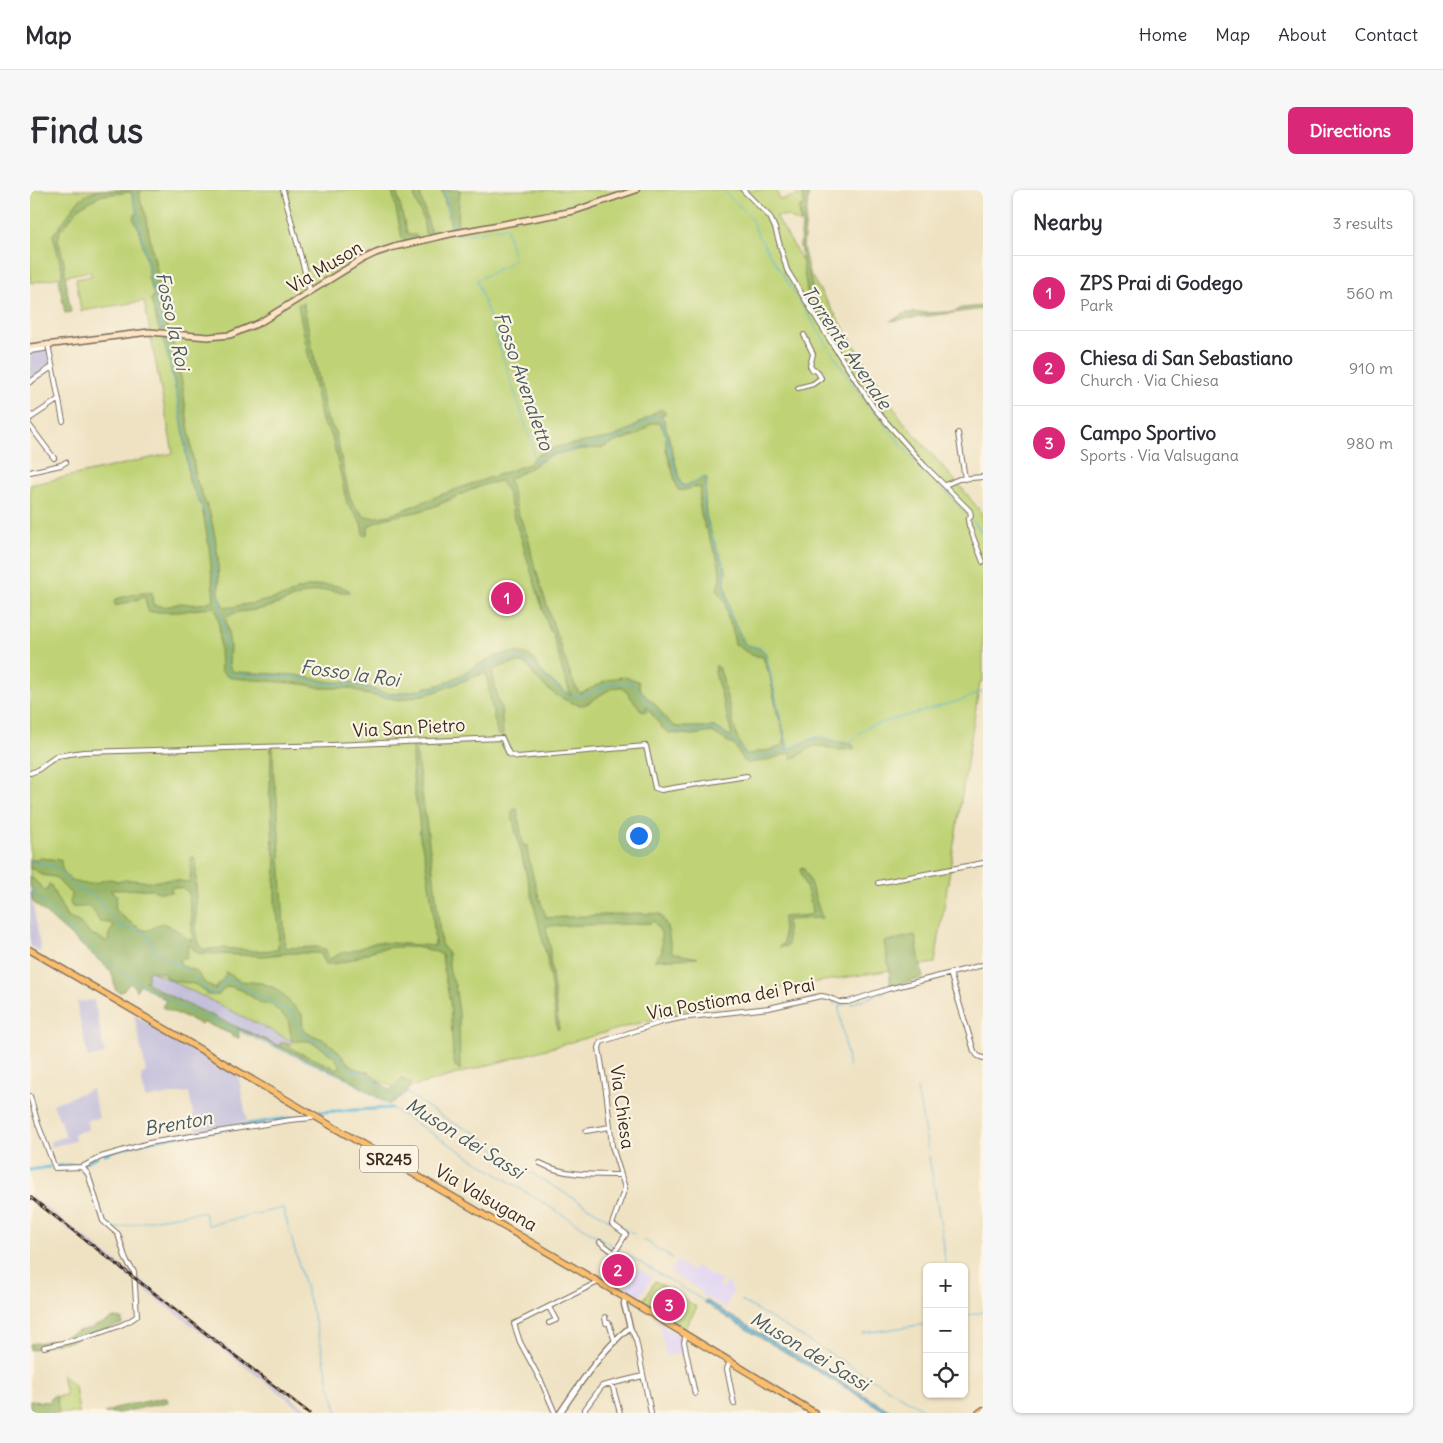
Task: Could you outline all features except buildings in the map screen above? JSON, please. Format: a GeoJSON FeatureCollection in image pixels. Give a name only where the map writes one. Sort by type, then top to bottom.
{"type":"FeatureCollection","features":[{"type":"Feature","properties":{"kind":"main road","name":"Via Muson"},"geometry":{"type":"LineString","coordinates":[[32,349],[48,344],[139,333],[163,332],[208,337],[238,333],[259,323],[376,253],[453,233],[574,211],[636,190]]}},
{"type":"Feature","properties":{"kind":"main road","name":"Via Valsugana"},"geometry":{"type":"LineString","coordinates":[[30,950],[609,1288],[815,1413]]}},
{"type":"Feature","properties":{"kind":"main road"},"geometry":{"type":"LineString","coordinates":[[979,1413],[983,1410]]}},
{"type":"Feature","properties":{"kind":"street"},"geometry":{"type":"LineString","coordinates":[[283,190],[310,291]]}},
{"type":"Feature","properties":{"kind":"street"},"geometry":{"type":"LineString","coordinates":[[743,190],[758,203],[773,223],[787,270],[833,346],[874,408],[924,465],[968,508],[969,526],[983,562]]}},
{"type":"Feature","properties":{"kind":"street"},"geometry":{"type":"LineString","coordinates":[[798,388],[813,384],[821,378],[817,371],[811,368],[813,354],[804,334]]}},
{"type":"Feature","properties":{"kind":"street"},"geometry":{"type":"LineString","coordinates":[[48,344],[63,421]]}},
{"type":"Feature","properties":{"kind":"street"},"geometry":{"type":"LineString","coordinates":[[32,349],[44,349]]}},
{"type":"Feature","properties":{"kind":"street"},"geometry":{"type":"LineString","coordinates":[[30,382],[52,367]]}},
{"type":"Feature","properties":{"kind":"street"},"geometry":{"type":"LineString","coordinates":[[32,416],[59,398]]}},
{"type":"Feature","properties":{"kind":"street"},"geometry":{"type":"LineString","coordinates":[[30,426],[54,458]]}},
{"type":"Feature","properties":{"kind":"street"},"geometry":{"type":"LineString","coordinates":[[958,433],[965,478]]}},
{"type":"Feature","properties":{"kind":"street"},"geometry":{"type":"LineString","coordinates":[[30,472],[61,465],[66,462]]}},
{"type":"Feature","properties":{"kind":"street"},"geometry":{"type":"LineString","coordinates":[[945,485],[965,478],[983,477]]}},
{"type":"Feature","properties":{"kind":"street","name":"Via San Pietro"},"geometry":{"type":"LineString","coordinates":[[30,773],[36,771],[57,756],[82,752],[332,746],[502,738],[509,754],[518,757],[646,746],[655,788],[661,790],[747,776]]}},
{"type":"Feature","properties":{"kind":"street"},"geometry":{"type":"LineString","coordinates":[[878,883],[983,862]]}},
{"type":"Feature","properties":{"kind":"street","name":"Via Postioma dei Prai"},"geometry":{"type":"LineString","coordinates":[[600,1043],[648,1026],[681,1018],[769,1008],[821,996],[840,1002],[848,1002],[888,989],[983,965]]}},
{"type":"Feature","properties":{"kind":"street"},"geometry":{"type":"LineString","coordinates":[[950,973],[974,1051],[983,1058]]}},
{"type":"Feature","properties":{"kind":"street","name":"Via Chiesa"},"geometry":{"type":"LineString","coordinates":[[600,1043],[599,1048],[614,1151],[624,1185],[624,1192],[612,1224],[626,1234],[617,1249],[621,1258],[614,1268],[609,1288]]}},
{"type":"Feature","properties":{"kind":"street"},"geometry":{"type":"LineString","coordinates":[[30,1096],[38,1124],[56,1168],[84,1166],[114,1152],[149,1143],[312,1118],[314,1116]]}},
{"type":"Feature","properties":{"kind":"street"},"geometry":{"type":"LineString","coordinates":[[586,1131],[610,1127]]}},
{"type":"Feature","properties":{"kind":"street","name":"Via Chiesa"},"geometry":{"type":"LineString","coordinates":[[540,1163],[554,1169],[575,1173],[620,1175]]}},
{"type":"Feature","properties":{"kind":"street"},"geometry":{"type":"LineString","coordinates":[[44,1347],[101,1332],[137,1316],[134,1272],[126,1260],[118,1234],[103,1222],[84,1166]]}},
{"type":"Feature","properties":{"kind":"street"},"geometry":{"type":"LineString","coordinates":[[600,1242],[617,1249]]}},
{"type":"Feature","properties":{"kind":"street"},"geometry":{"type":"LineString","coordinates":[[555,1413],[514,1326],[598,1282]]}},
{"type":"Feature","properties":{"kind":"street"},"geometry":{"type":"LineString","coordinates":[[625,1298],[624,1304],[630,1327],[636,1340],[651,1413]]}},
{"type":"Feature","properties":{"kind":"street"},"geometry":{"type":"LineString","coordinates":[[548,1307],[556,1320],[549,1323]]}},
{"type":"Feature","properties":{"kind":"street"},"geometry":{"type":"LineString","coordinates":[[605,1317],[615,1342]]}},
{"type":"Feature","properties":{"kind":"street"},"geometry":{"type":"LineString","coordinates":[[560,1413],[615,1342],[630,1327]]}},
{"type":"Feature","properties":{"kind":"street"},"geometry":{"type":"LineString","coordinates":[[686,1335],[684,1342],[695,1394]]}},
{"type":"Feature","properties":{"kind":"street"},"geometry":{"type":"LineString","coordinates":[[730,1361],[726,1369],[734,1404]]}},
{"type":"Feature","properties":{"kind":"street"},"geometry":{"type":"LineString","coordinates":[[585,1413],[584,1409],[602,1386],[643,1376]]}},
{"type":"Feature","properties":{"kind":"street"},"geometry":{"type":"LineString","coordinates":[[612,1384],[620,1413]]}},
{"type":"Feature","properties":{"kind":"shaded area"},"geometry":{"type":"Polygon","coordinates":[[[47,348],[53,367],[30,380],[30,351],[47,348]]]}},
{"type":"Feature","properties":{"kind":"shaded area"},"geometry":{"type":"Polygon","coordinates":[[[30,887],[34,892],[31,892],[41,952],[30,946],[30,887]]]}},
{"type":"Feature","properties":{"kind":"shaded area"},"geometry":{"type":"Polygon","coordinates":[[[148,971],[160,972],[292,1036],[292,1044],[280,1043],[279,1046],[184,1003],[144,981],[148,971]]]}},
{"type":"Feature","properties":{"kind":"shaded area"},"geometry":{"type":"Polygon","coordinates":[[[94,1000],[105,1054],[88,1058],[77,1002],[94,1000]]]}},
{"type":"Feature","properties":{"kind":"shaded area"},"geometry":{"type":"Polygon","coordinates":[[[134,1015],[238,1074],[247,1121],[196,1131],[189,1092],[145,1098],[141,1075],[146,1072],[134,1015]]]}},
{"type":"Feature","properties":{"kind":"shaded area"},"geometry":{"type":"Polygon","coordinates":[[[92,1089],[99,1118],[87,1120],[88,1130],[74,1133],[75,1141],[51,1147],[49,1142],[66,1136],[53,1104],[92,1089]]]}},
{"type":"Feature","properties":{"kind":"shaded area"},"geometry":{"type":"Polygon","coordinates":[[[30,1195],[132,1274],[133,1280],[30,1199],[30,1195]]]}},
{"type":"Feature","properties":{"kind":"shaded area"},"geometry":{"type":"Polygon","coordinates":[[[677,1261],[693,1271],[696,1266],[722,1281],[719,1286],[722,1289],[727,1282],[731,1284],[730,1287],[734,1291],[725,1308],[703,1297],[700,1290],[670,1272],[677,1261]]]}},
{"type":"Feature","properties":{"kind":"shaded area"},"geometry":{"type":"Polygon","coordinates":[[[639,1269],[653,1277],[637,1300],[623,1291],[639,1269]]]}},
{"type":"Feature","properties":{"kind":"shaded area"},"geometry":{"type":"Polygon","coordinates":[[[135,1276],[311,1413],[306,1413],[135,1282],[135,1276]]]}},
{"type":"Feature","properties":{"kind":"shaded area"},"geometry":{"type":"Polygon","coordinates":[[[659,1323],[681,1336],[682,1353],[666,1356],[659,1323]]]}},
{"type":"Feature","properties":{"kind":"green space"},"geometry":{"type":"Polygon","coordinates":[[[30,190],[776,190],[780,200],[802,194],[805,203],[800,212],[800,224],[788,216],[776,216],[819,289],[902,420],[983,515],[983,681],[980,682],[935,963],[743,994],[400,1090],[340,1063],[340,1068],[337,1069],[295,1051],[286,1043],[292,1044],[292,1041],[89,940],[30,877],[30,485],[173,453],[144,301],[81,311],[76,279],[91,276],[90,271],[30,283],[30,190]]]}},
{"type":"Feature","properties":{"kind":"green space"},"geometry":{"type":"Polygon","coordinates":[[[101,190],[141,190],[140,200],[146,216],[168,330],[159,329],[151,300],[154,295],[148,278],[148,268],[139,229],[133,218],[137,212],[131,192],[103,195],[92,200],[79,208],[60,231],[58,240],[64,262],[71,312],[65,313],[59,282],[62,270],[53,235],[82,197],[101,190]]]}},
{"type":"Feature","properties":{"kind":"green space"},"geometry":{"type":"Polygon","coordinates":[[[392,190],[396,190],[407,233],[409,235],[416,235],[421,240],[406,243],[402,238],[392,190]]]}},
{"type":"Feature","properties":{"kind":"green space"},"geometry":{"type":"Polygon","coordinates":[[[413,190],[419,190],[431,232],[429,236],[425,233],[423,218],[413,190]]]}},
{"type":"Feature","properties":{"kind":"green space"},"geometry":{"type":"Polygon","coordinates":[[[442,190],[460,190],[457,232],[452,233],[442,190]]]}},
{"type":"Feature","properties":{"kind":"green space"},"geometry":{"type":"Polygon","coordinates":[[[803,190],[809,190],[803,247],[815,300],[823,314],[833,325],[825,325],[808,297],[800,246],[802,225],[799,209],[805,205],[802,196],[803,190]]]}},
{"type":"Feature","properties":{"kind":"green space"},"geometry":{"type":"Polygon","coordinates":[[[303,302],[327,419],[335,431],[349,494],[353,504],[365,517],[390,515],[529,464],[536,456],[556,447],[614,437],[632,428],[659,410],[663,410],[666,413],[661,415],[681,484],[685,486],[704,477],[707,478],[706,516],[726,570],[725,583],[731,616],[745,644],[760,648],[765,652],[788,749],[811,739],[819,738],[852,743],[854,749],[836,750],[814,746],[792,759],[790,753],[764,761],[747,763],[743,760],[735,746],[712,732],[693,735],[669,733],[663,729],[646,706],[647,712],[642,711],[622,687],[610,690],[584,705],[580,705],[551,692],[537,679],[527,665],[521,663],[508,664],[492,671],[498,702],[501,707],[503,735],[498,736],[487,675],[484,673],[435,692],[400,700],[364,694],[350,688],[321,688],[304,684],[232,678],[221,671],[219,624],[214,607],[178,612],[148,612],[145,597],[116,606],[114,603],[116,599],[152,592],[153,605],[159,606],[182,603],[198,604],[214,600],[209,546],[202,507],[189,481],[184,435],[174,381],[162,335],[171,336],[182,382],[196,479],[210,514],[215,536],[219,593],[223,606],[230,607],[260,602],[315,586],[330,585],[349,590],[349,592],[318,591],[271,606],[229,616],[226,619],[230,645],[229,666],[234,672],[295,675],[333,682],[352,682],[385,693],[395,694],[425,689],[425,687],[449,681],[496,656],[522,653],[531,657],[547,677],[571,695],[514,518],[508,493],[500,481],[483,485],[424,510],[378,521],[368,527],[368,533],[365,536],[363,534],[361,523],[347,503],[332,437],[322,421],[298,305],[303,302]],[[652,423],[637,435],[602,448],[582,449],[551,455],[509,479],[562,652],[580,693],[608,680],[623,677],[630,678],[639,682],[639,687],[644,694],[673,725],[677,727],[715,727],[730,736],[732,735],[715,672],[716,665],[722,676],[736,732],[745,754],[747,756],[757,752],[772,750],[785,742],[770,676],[763,657],[751,655],[735,644],[725,601],[717,589],[720,577],[719,565],[701,515],[699,501],[701,488],[695,487],[678,490],[666,449],[666,436],[660,423],[652,423]]]}},
{"type":"Feature","properties":{"kind":"green space"},"geometry":{"type":"Polygon","coordinates":[[[983,306],[983,309],[890,321],[906,313],[955,312],[961,308],[983,306]]]}},
{"type":"Feature","properties":{"kind":"green space"},"geometry":{"type":"Polygon","coordinates":[[[411,741],[413,742],[417,758],[434,878],[441,944],[448,953],[450,974],[455,985],[459,1012],[460,1070],[455,1066],[453,1057],[450,1001],[442,955],[435,952],[408,947],[388,948],[372,951],[344,962],[326,964],[320,953],[263,956],[198,953],[188,944],[187,958],[180,960],[180,965],[196,971],[205,983],[215,989],[226,972],[240,981],[261,983],[277,989],[302,1014],[303,1030],[325,1040],[356,1069],[369,1072],[390,1090],[401,1079],[411,1083],[406,1093],[389,1104],[344,1076],[238,1029],[239,1038],[232,1037],[231,1034],[203,1022],[201,1025],[162,1007],[166,1000],[140,984],[136,991],[134,985],[130,983],[122,992],[119,992],[115,989],[111,971],[33,902],[31,892],[34,891],[30,887],[30,876],[46,891],[49,884],[51,885],[66,917],[79,922],[92,935],[106,942],[114,926],[110,923],[100,922],[94,912],[88,907],[72,907],[70,903],[72,895],[55,877],[42,875],[34,869],[30,869],[30,860],[38,860],[40,858],[61,860],[67,876],[77,882],[89,884],[109,879],[118,882],[130,880],[150,882],[169,880],[190,882],[191,857],[194,857],[196,863],[196,936],[199,946],[205,950],[222,948],[255,951],[278,950],[279,925],[275,904],[276,858],[273,849],[269,792],[271,745],[273,748],[274,780],[277,799],[285,946],[287,948],[320,947],[326,950],[330,959],[341,953],[377,942],[435,946],[432,903],[420,838],[414,790],[411,741]],[[172,887],[172,892],[164,893],[152,889],[111,890],[111,892],[117,895],[115,908],[117,911],[141,929],[149,930],[163,923],[180,932],[187,939],[192,940],[192,921],[188,891],[172,887]],[[148,971],[148,981],[145,981],[184,1003],[279,1046],[280,1043],[286,1043],[296,1051],[337,1069],[340,1068],[332,1056],[316,1045],[308,1041],[292,1041],[288,1020],[269,1004],[262,1004],[243,991],[229,986],[224,988],[219,995],[207,995],[197,985],[171,980],[160,972],[148,971]]]}},
{"type":"Feature","properties":{"kind":"green space"},"geometry":{"type":"Polygon","coordinates":[[[517,809],[523,845],[527,846],[535,882],[547,918],[640,913],[660,914],[667,926],[672,952],[698,958],[654,960],[662,952],[661,933],[654,921],[631,924],[547,926],[559,1029],[557,1029],[547,958],[511,812],[517,809]]]}},
{"type":"Feature","properties":{"kind":"green space"},"geometry":{"type":"Polygon","coordinates":[[[803,867],[822,918],[787,920],[788,946],[779,947],[784,943],[783,917],[810,915],[812,913],[810,899],[800,868],[803,867]]]}},
{"type":"Feature","properties":{"kind":"green space"},"geometry":{"type":"Polygon","coordinates":[[[915,935],[923,978],[890,985],[890,972],[884,942],[915,935]]]}},
{"type":"Feature","properties":{"kind":"green space"},"geometry":{"type":"Polygon","coordinates":[[[655,1281],[697,1307],[684,1329],[642,1303],[655,1281]]]}},
{"type":"Feature","properties":{"kind":"green space"},"geometry":{"type":"Polygon","coordinates":[[[114,1318],[122,1319],[122,1324],[80,1336],[72,1341],[44,1345],[44,1347],[30,1350],[30,1344],[58,1339],[114,1318]]]}},
{"type":"Feature","properties":{"kind":"green space"},"geometry":{"type":"Polygon","coordinates":[[[62,1374],[75,1387],[79,1413],[59,1413],[56,1397],[66,1395],[62,1374]]]}},
{"type":"Feature","properties":{"kind":"green space"},"geometry":{"type":"Polygon","coordinates":[[[53,1396],[56,1396],[59,1413],[30,1413],[30,1401],[49,1402],[53,1396]]]}},
{"type":"Feature","properties":{"kind":"green space"},"geometry":{"type":"Polygon","coordinates":[[[167,1398],[168,1402],[119,1413],[105,1413],[120,1407],[167,1398]]]}},
{"type":"Feature","properties":{"kind":"water"},"geometry":{"type":"Polygon","coordinates":[[[706,1300],[894,1413],[888,1413],[726,1317],[704,1302],[706,1300]]]}},
{"type":"Feature","properties":{"kind":"waterway","name":"Fosso la Roi"},"geometry":{"type":"LineString","coordinates":[[132,190],[162,331]]}},
{"type":"Feature","properties":{"kind":"waterway","name":"Torrente Avenale"},"geometry":{"type":"LineString","coordinates":[[444,190],[453,233]]}},
{"type":"Feature","properties":{"kind":"waterway","name":"Torrente Avenale"},"geometry":{"type":"LineString","coordinates":[[722,190],[750,216],[759,237],[854,387],[920,468],[943,488],[968,516]]}},
{"type":"Feature","properties":{"kind":"waterway","name":"Fosso Avenaletto"},"geometry":{"type":"LineString","coordinates":[[453,237],[506,227],[514,259],[512,262],[477,280],[532,444],[535,462],[563,452],[626,435],[655,415],[660,416],[680,485],[685,487],[702,478],[706,479],[705,517],[725,569],[725,590],[731,617],[742,641],[765,652],[788,748]]}},
{"type":"Feature","properties":{"kind":"waterway","name":"Fosso la Roi"},"geometry":{"type":"LineString","coordinates":[[163,335],[185,435],[189,468],[196,495],[207,517],[212,539],[217,590],[224,629],[227,674],[296,677],[320,683],[357,685],[386,696],[396,696],[437,688],[459,680],[480,668],[519,658],[530,664],[569,697],[588,694],[607,685],[631,682],[672,731],[717,730],[733,741],[751,758],[788,749],[818,736],[841,742],[850,742],[867,727],[965,699],[983,691]]}},
{"type":"Feature","properties":{"kind":"waterway","name":"Torrente Avenale"},"geometry":{"type":"LineString","coordinates":[[971,519],[983,534]]}},
{"type":"Feature","properties":{"kind":"waterway"},"geometry":{"type":"LineString","coordinates":[[30,861],[55,866],[72,885],[95,897],[121,927],[144,932],[148,935],[155,952],[188,971]]}},
{"type":"Feature","properties":{"kind":"waterway","name":"Muson dei Sassi"},"geometry":{"type":"LineString","coordinates":[[30,889],[86,945],[125,975],[177,1005],[346,1078],[616,1248]]}},
{"type":"Feature","properties":{"kind":"waterway"},"geometry":{"type":"LineString","coordinates":[[192,975],[209,993],[214,994],[218,992],[225,979],[228,979],[289,1011],[295,1016],[302,1034],[337,1054],[350,1069],[370,1076],[382,1090],[397,1099],[407,1092],[451,1122],[478,1134],[510,1162],[611,1221]]}},
{"type":"Feature","properties":{"kind":"waterway"},"geometry":{"type":"LineString","coordinates":[[894,990],[901,988]]}},
{"type":"Feature","properties":{"kind":"waterway"},"geometry":{"type":"LineString","coordinates":[[851,1004],[888,991]]}},
{"type":"Feature","properties":{"kind":"waterway"},"geometry":{"type":"LineString","coordinates":[[776,1009],[811,1000],[827,999]]}},
{"type":"Feature","properties":{"kind":"waterway"},"geometry":{"type":"LineString","coordinates":[[831,1000],[835,1005]]}},
{"type":"Feature","properties":{"kind":"waterway"},"geometry":{"type":"LineString","coordinates":[[840,1005],[839,1010],[849,1067]]}},
{"type":"Feature","properties":{"kind":"waterway"},"geometry":{"type":"LineString","coordinates":[[840,1005],[846,1005]]}},
{"type":"Feature","properties":{"kind":"waterway"},"geometry":{"type":"LineString","coordinates":[[917,1088],[928,1151]]}},
{"type":"Feature","properties":{"kind":"waterway","name":"Brenton"},"geometry":{"type":"LineString","coordinates":[[319,1112],[392,1108]]}},
{"type":"Feature","properties":{"kind":"waterway","name":"Brenton"},"geometry":{"type":"LineString","coordinates":[[105,1154],[129,1146],[166,1138],[306,1116]]}},
{"type":"Feature","properties":{"kind":"waterway","name":"Brenton"},"geometry":{"type":"LineString","coordinates":[[57,1166],[81,1164],[97,1157]]}},
{"type":"Feature","properties":{"kind":"waterway"},"geometry":{"type":"LineString","coordinates":[[929,1157],[943,1238],[945,1262]]}},
{"type":"Feature","properties":{"kind":"waterway","name":"Brenton"},"geometry":{"type":"LineString","coordinates":[[30,1170],[49,1167]]}},
{"type":"Feature","properties":{"kind":"waterway"},"geometry":{"type":"LineString","coordinates":[[251,1215],[283,1208],[320,1340],[330,1388]]}},
{"type":"Feature","properties":{"kind":"waterway"},"geometry":{"type":"LineString","coordinates":[[112,1227],[119,1228],[156,1219],[201,1212],[205,1214],[208,1225],[248,1216]]}},
{"type":"Feature","properties":{"kind":"waterway"},"geometry":{"type":"LineString","coordinates":[[614,1223],[627,1230]]}},
{"type":"Feature","properties":{"kind":"waterway"},"geometry":{"type":"LineString","coordinates":[[629,1231],[634,1234]]}},
{"type":"Feature","properties":{"kind":"waterway"},"geometry":{"type":"LineString","coordinates":[[644,1240],[672,1258]]}},
{"type":"Feature","properties":{"kind":"waterway","name":"Muson dei Sassi"},"geometry":{"type":"LineString","coordinates":[[619,1250],[706,1302]]}},
{"type":"Feature","properties":{"kind":"waterway"},"geometry":{"type":"LineString","coordinates":[[742,1301],[929,1413]]}},
{"type":"Feature","properties":{"kind":"waterway"},"geometry":{"type":"LineString","coordinates":[[968,1315],[983,1312]]}},
{"type":"Feature","properties":{"kind":"waterway"},"geometry":{"type":"LineString","coordinates":[[863,1333],[923,1325]]}},
{"type":"Feature","properties":{"kind":"waterway"},"geometry":{"type":"LineString","coordinates":[[331,1389],[338,1413]]}},
{"type":"Feature","properties":{"kind":"railway"},"geometry":{"type":"LineString","coordinates":[[30,1197],[309,1413]]}},
{"type":"Feature","properties":{"kind":"place","name":"ZPS Prai di Godego"},"geometry":{"type":"Point","coordinates":[507,598]}},
{"type":"Feature","properties":{"kind":"place","name":"Chiesa di San Sebastiano"},"geometry":{"type":"Point","coordinates":[618,1270]}},
{"type":"Feature","properties":{"kind":"place","name":"Campo Sportivo"},"geometry":{"type":"Point","coordinates":[669,1305]}}]}
